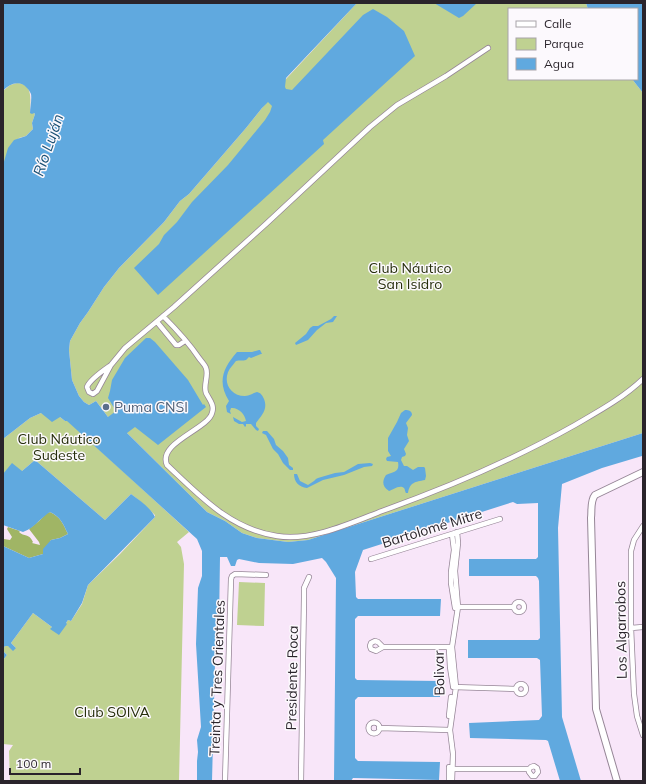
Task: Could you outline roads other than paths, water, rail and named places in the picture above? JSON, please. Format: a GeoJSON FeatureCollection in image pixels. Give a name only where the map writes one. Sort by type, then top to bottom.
{"type":"FeatureCollection","features":[{"type":"Feature","properties":{"kind":"street"},"geometry":{"type":"LineString","coordinates":[[111,365],[91,380],[87,387],[89,392],[93,394],[97,392],[111,365],[124,348],[157,322],[267,223],[370,127],[397,105],[446,76],[488,48]]}},
{"type":"Feature","properties":{"kind":"street"},"geometry":{"type":"LineString","coordinates":[[163,316],[195,352],[206,368],[206,390],[213,406],[213,412],[208,420],[183,437],[170,449],[165,460],[168,465],[207,502],[225,516],[258,532],[288,538],[305,536],[329,530],[426,496],[478,474],[520,454],[608,406],[631,390],[643,379]]}},
{"type":"Feature","properties":{"kind":"street"},"geometry":{"type":"LineString","coordinates":[[157,322],[176,345],[179,345],[185,341]]}},
{"type":"Feature","properties":{"kind":"street"},"geometry":{"type":"LineString","coordinates":[[617,781],[596,709],[591,518],[593,498],[595,495],[643,472]]}},
{"type":"Feature","properties":{"kind":"street","name":"Bartolomé Mitre"},"geometry":{"type":"LineString","coordinates":[[371,559],[500,519]]}},
{"type":"Feature","properties":{"kind":"street","name":"Los Algarrobos"},"geometry":{"type":"LineString","coordinates":[[643,526],[634,540],[631,551],[631,628],[634,694],[637,716],[643,735]]}},
{"type":"Feature","properties":{"kind":"street","name":"Bolivar"},"geometry":{"type":"LineString","coordinates":[[452,781],[449,730],[454,687],[451,647],[456,607],[452,594],[451,583],[454,565],[454,533]]}},
{"type":"Feature","properties":{"kind":"street","name":"Treinta y Tres Orientales"},"geometry":{"type":"LineString","coordinates":[[225,781],[232,576],[235,574],[266,575]]}},
{"type":"Feature","properties":{"kind":"street","name":"Presidente Roca"},"geometry":{"type":"LineString","coordinates":[[301,781],[304,588],[310,577]]}},
{"type":"Feature","properties":{"kind":"street"},"geometry":{"type":"LineString","coordinates":[[456,607],[514,607]]}},
{"type":"Feature","properties":{"kind":"street"},"geometry":{"type":"LineString","coordinates":[[631,628],[643,627]]}},
{"type":"Feature","properties":{"kind":"street"},"geometry":{"type":"LineString","coordinates":[[380,646],[451,647]]}},
{"type":"Feature","properties":{"kind":"street"},"geometry":{"type":"LineString","coordinates":[[454,687],[516,689]]}},
{"type":"Feature","properties":{"kind":"street"},"geometry":{"type":"LineString","coordinates":[[379,728],[449,730]]}},
{"type":"Feature","properties":{"kind":"street"},"geometry":{"type":"LineString","coordinates":[[451,769],[529,769]]}},
{"type":"Feature","properties":{"kind":"street","name":"Bolivar"},"geometry":{"type":"LineString","coordinates":[[449,781],[451,769]]}},
{"type":"Feature","properties":{"kind":"water","name":"Río Luján"},"geometry":{"type":"Polygon","coordinates":[[[3,3],[357,3],[286,78],[286,89],[292,90],[363,15],[373,9],[387,17],[404,31],[415,56],[323,140],[324,144],[158,295],[134,268],[159,244],[164,235],[177,222],[192,202],[228,165],[265,120],[272,106],[268,102],[262,108],[189,194],[180,201],[164,222],[119,268],[104,287],[70,341],[69,350],[72,380],[79,396],[84,402],[89,405],[96,401],[108,417],[116,411],[108,398],[112,380],[125,358],[146,338],[150,338],[188,380],[203,405],[204,404],[206,407],[158,445],[135,427],[127,433],[207,512],[225,521],[242,533],[257,538],[288,542],[308,540],[643,433],[643,458],[642,456],[602,468],[562,484],[558,528],[562,717],[581,781],[560,781],[548,741],[546,740],[470,738],[469,723],[539,720],[542,716],[540,660],[537,658],[468,658],[468,640],[538,640],[540,638],[539,581],[536,576],[469,576],[469,559],[536,559],[538,557],[538,503],[517,504],[513,502],[363,550],[355,572],[356,597],[358,599],[441,599],[440,616],[358,616],[355,619],[355,678],[357,680],[440,681],[440,697],[358,697],[355,700],[355,758],[358,761],[440,762],[439,780],[353,778],[351,781],[334,781],[336,578],[322,558],[293,564],[259,563],[239,559],[237,560],[235,566],[231,566],[227,557],[220,557],[219,624],[216,625],[212,781],[197,781],[197,740],[201,727],[196,644],[198,588],[202,576],[202,551],[197,539],[67,421],[60,417],[52,422],[41,413],[30,418],[3,439],[3,165],[8,148],[14,140],[26,136],[33,129],[32,123],[35,114],[30,113],[31,94],[24,86],[18,83],[12,84],[3,91],[3,3]]]}},
{"type":"Feature","properties":{"kind":"water"},"geometry":{"type":"Polygon","coordinates":[[[434,3],[477,3],[459,18],[434,3]]]}},
{"type":"Feature","properties":{"kind":"water"},"geometry":{"type":"Polygon","coordinates":[[[586,3],[643,3],[643,93],[633,80],[638,80],[638,8],[588,8],[586,3]]]}},
{"type":"Feature","properties":{"kind":"water"},"geometry":{"type":"Polygon","coordinates":[[[334,316],[337,316],[333,322],[326,323],[308,340],[296,345],[295,343],[306,334],[310,328],[313,326],[318,326],[334,316]]]}},
{"type":"Feature","properties":{"kind":"water"},"geometry":{"type":"Polygon","coordinates":[[[260,350],[262,354],[251,358],[249,357],[246,360],[236,361],[227,376],[228,386],[234,393],[247,396],[257,392],[263,396],[265,409],[256,423],[256,426],[259,429],[258,431],[251,424],[246,424],[245,427],[243,424],[239,424],[234,421],[233,417],[242,422],[246,421],[239,410],[231,408],[231,414],[227,412],[226,406],[229,401],[223,388],[223,375],[228,364],[237,352],[252,352],[260,350]]]}},
{"type":"Feature","properties":{"kind":"water"},"geometry":{"type":"Polygon","coordinates":[[[405,410],[410,411],[412,415],[406,423],[409,441],[404,449],[406,454],[401,460],[404,466],[407,466],[413,470],[418,467],[424,467],[426,476],[425,480],[416,482],[412,485],[408,493],[406,493],[402,487],[389,491],[383,484],[386,475],[397,470],[398,468],[398,462],[387,461],[386,459],[387,457],[391,456],[388,451],[388,438],[401,413],[405,410]]]}},
{"type":"Feature","properties":{"kind":"water"},"geometry":{"type":"Polygon","coordinates":[[[263,431],[267,431],[274,439],[276,445],[288,458],[289,465],[293,468],[293,470],[290,470],[283,463],[273,449],[266,435],[262,433],[263,431]]]}},
{"type":"Feature","properties":{"kind":"water"},"geometry":{"type":"Polygon","coordinates":[[[35,460],[105,520],[131,494],[148,507],[155,517],[88,585],[82,603],[71,621],[68,620],[66,623],[67,624],[59,635],[50,629],[52,627],[33,613],[11,643],[16,648],[13,651],[8,646],[5,646],[3,649],[3,546],[29,558],[43,554],[43,549],[51,540],[68,534],[59,519],[50,512],[32,527],[23,532],[3,525],[3,474],[12,463],[22,471],[35,460]]]}},
{"type":"Feature","properties":{"kind":"water"},"geometry":{"type":"Polygon","coordinates":[[[358,464],[373,464],[372,466],[364,467],[344,475],[323,480],[307,488],[298,484],[294,477],[294,474],[297,474],[300,481],[308,485],[318,478],[344,472],[358,464]]]}},
{"type":"Feature","properties":{"kind":"water"},"geometry":{"type":"Polygon","coordinates":[[[3,649],[7,655],[3,660],[3,649]]]}},
{"type":"Feature","properties":{"kind":"place","name":"Puma CNSI"},"geometry":{"type":"Point","coordinates":[106,407]}},
{"type":"Feature","properties":{"kind":"park label","name":"Club Náutico San Isidro"},"geometry":{"type":"Point","coordinates":[410,276]}},
{"type":"Feature","properties":{"kind":"park label","name":"Club Náutico Sudeste"},"geometry":{"type":"Point","coordinates":[59,448]}},
{"type":"Feature","properties":{"kind":"park label","name":"Club SOIVA"},"geometry":{"type":"Point","coordinates":[112,712]}}]}
